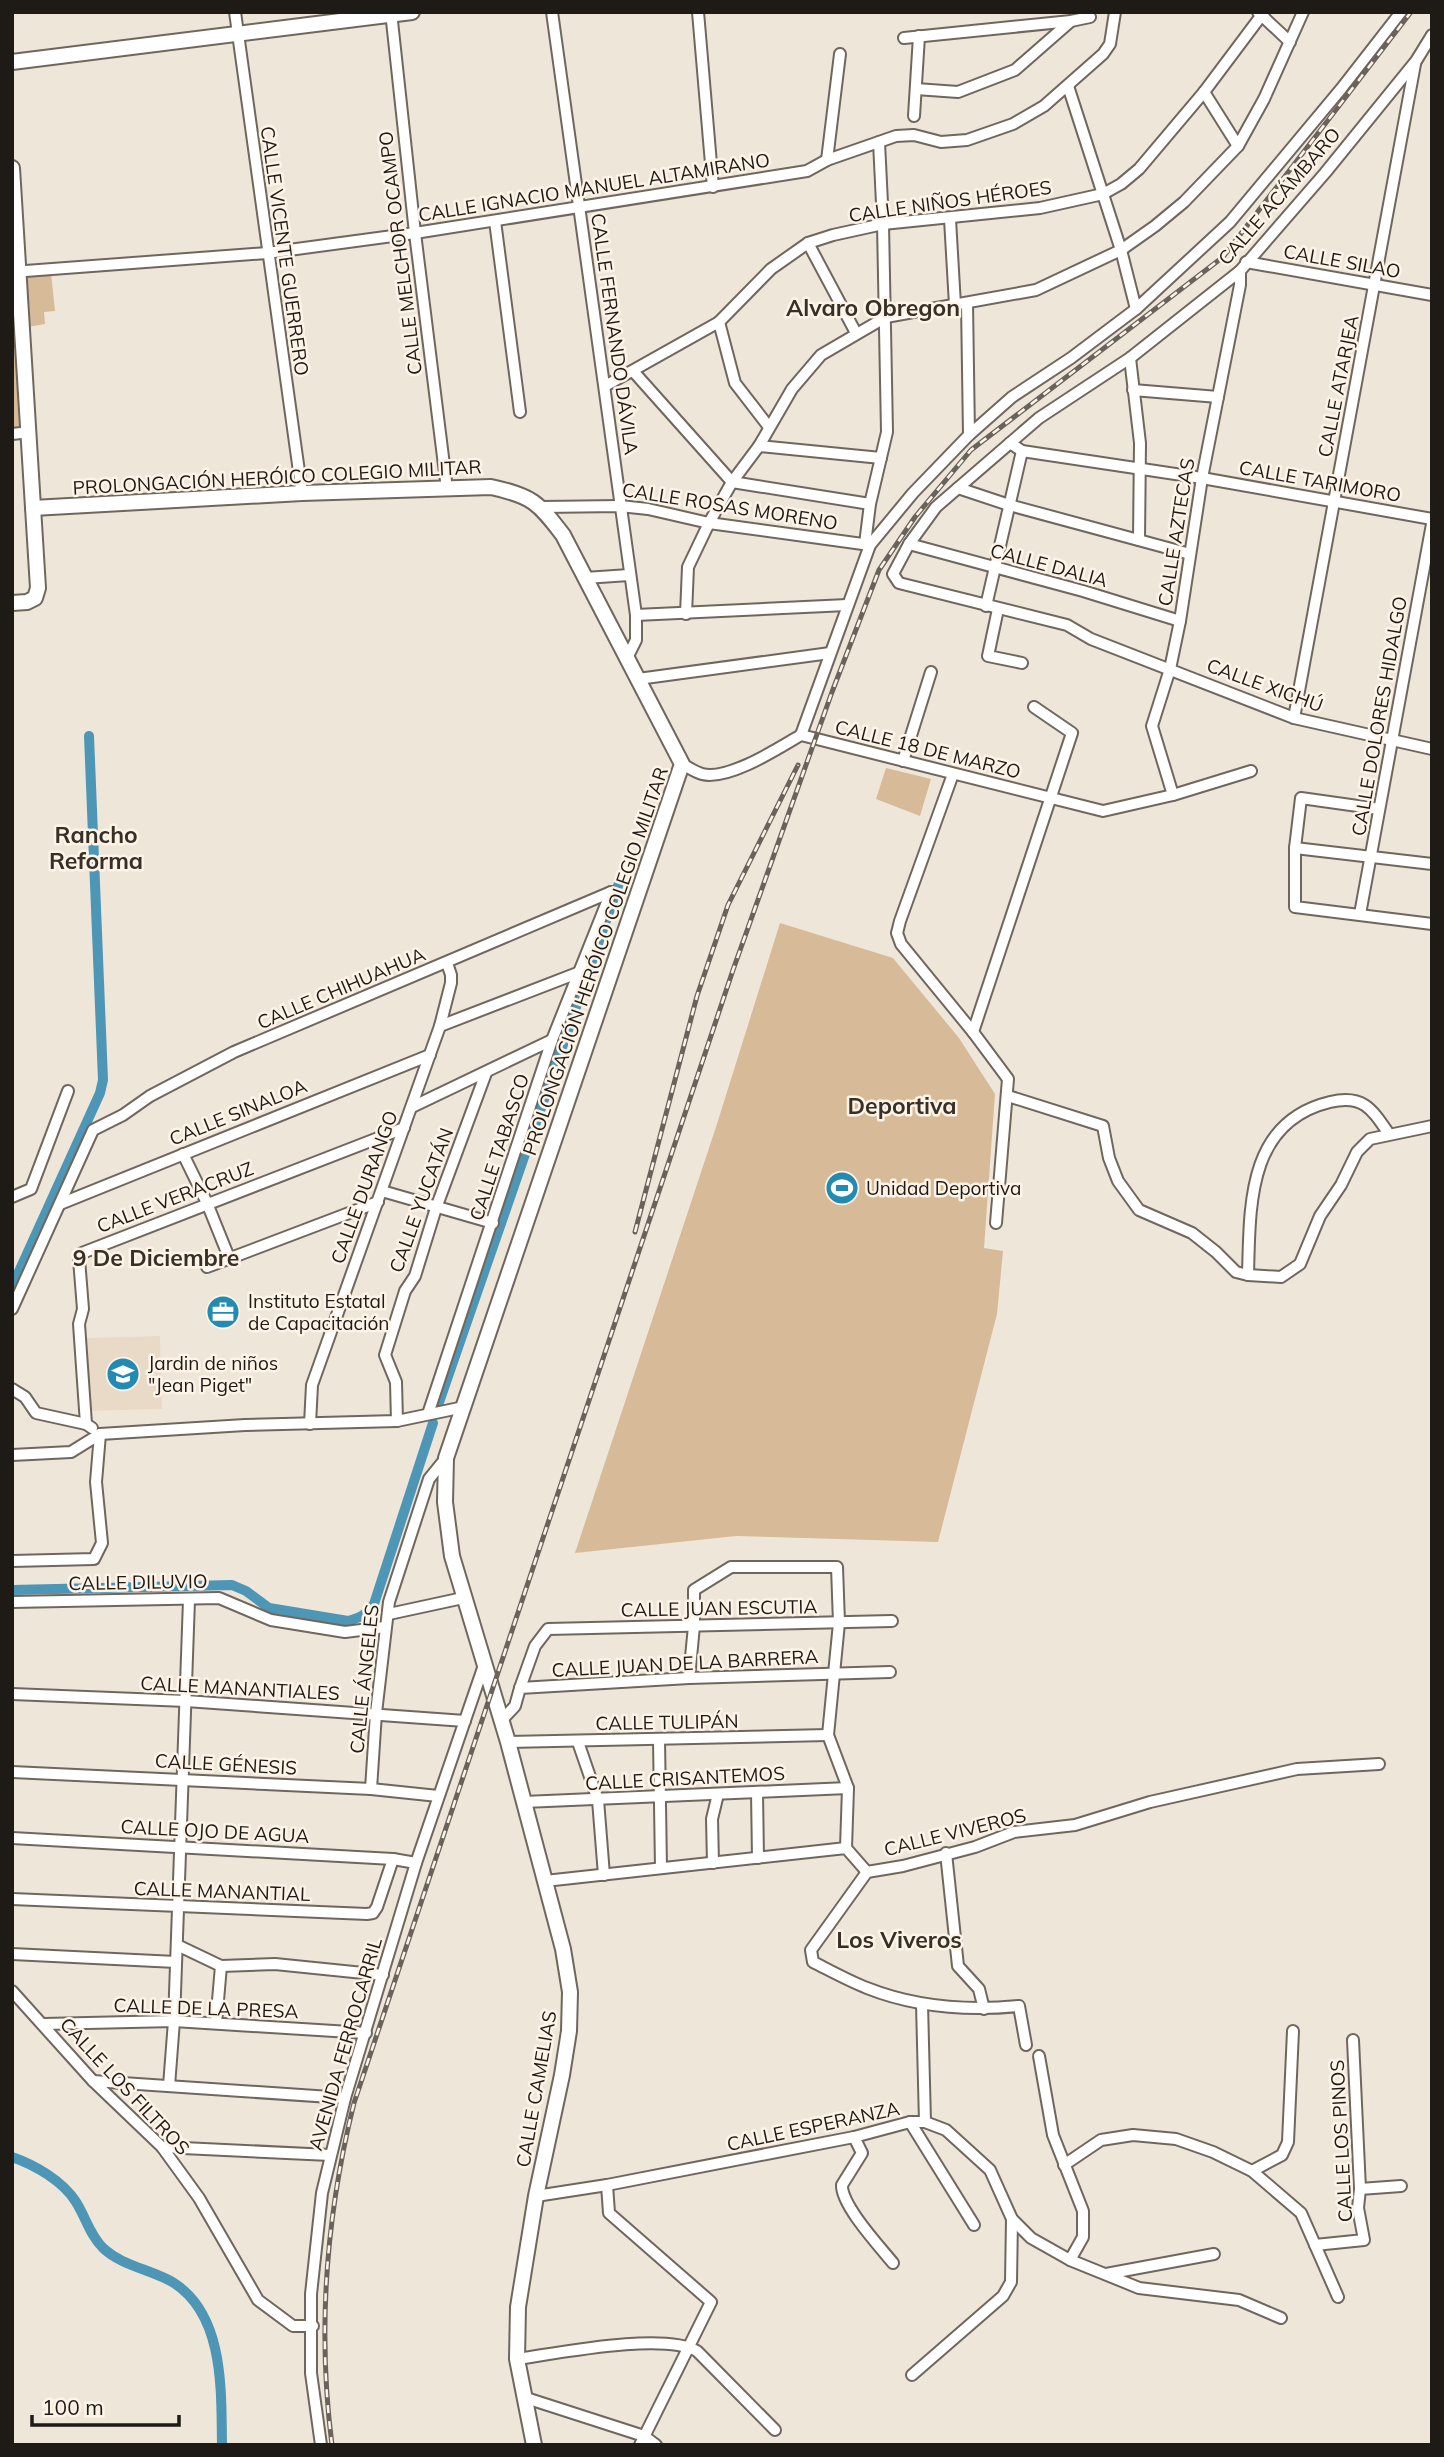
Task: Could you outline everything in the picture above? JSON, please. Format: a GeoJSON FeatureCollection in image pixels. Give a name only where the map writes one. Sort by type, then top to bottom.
{"type":"FeatureCollection","features":[{"type":"Feature","properties":{"kind":"street","name":"CALLE VICENTE GUERRERO"},"geometry":{"type":"LineString","coordinates":[[235,12],[302,493]]}},
{"type":"Feature","properties":{"kind":"street"},"geometry":{"type":"LineString","coordinates":[[12,62],[238,36],[412,12]]}},
{"type":"Feature","properties":{"kind":"street","name":"CALLE FERNANDO DÁVILA"},"geometry":{"type":"LineString","coordinates":[[552,12],[636,615],[636,640],[627,659]]}},
{"type":"Feature","properties":{"kind":"street"},"geometry":{"type":"LineString","coordinates":[[698,12],[713,187]]}},
{"type":"Feature","properties":{"kind":"street"},"geometry":{"type":"LineString","coordinates":[[1010,12],[1011,26]]}},
{"type":"Feature","properties":{"kind":"street","name":"CALLE IGNACIO MANUEL ALTAMIRANO"},"geometry":{"type":"LineString","coordinates":[[15,272],[267,253],[415,233],[807,171],[827,160],[896,136],[914,135],[941,142],[967,140],[1013,124],[1044,106],[1068,86],[1078,74],[1103,54],[1110,44],[1115,12]]}},
{"type":"Feature","properties":{"kind":"street"},"geometry":{"type":"LineString","coordinates":[[686,614],[688,567],[709,523],[732,482],[760,446],[792,389],[821,355],[886,317],[1036,290],[1121,250],[1155,226],[1184,202],[1238,146],[1264,99],[1303,12]]}},
{"type":"Feature","properties":{"kind":"street"},"geometry":{"type":"LineString","coordinates":[[868,545],[913,493],[1012,397],[1071,358],[1136,309],[1230,222],[1401,12]]}},
{"type":"Feature","properties":{"kind":"street","name":"CALLE MELCHOR OCAMPO"},"geometry":{"type":"LineString","coordinates":[[391,13],[447,489]]}},
{"type":"Feature","properties":{"kind":"street"},"geometry":{"type":"LineString","coordinates":[[1261,14],[1290,42]]}},
{"type":"Feature","properties":{"kind":"street","name":"CALLE NIÑOS HÉROES"},"geometry":{"type":"LineString","coordinates":[[605,386],[719,323],[771,269],[808,243],[883,224],[1040,208],[1103,194],[1139,169],[1204,92],[1261,14]]}},
{"type":"Feature","properties":{"kind":"street"},"geometry":{"type":"LineString","coordinates":[[904,38],[1090,17]]}},
{"type":"Feature","properties":{"kind":"street"},"geometry":{"type":"LineString","coordinates":[[916,89],[958,92],[1006,75],[1071,21]]}},
{"type":"Feature","properties":{"kind":"street","name":"CALLE ACÁMBARO"},"geometry":{"type":"LineString","coordinates":[[899,583],[893,574],[909,544],[936,507],[1039,418],[1130,358],[1243,267],[1283,223],[1416,61],[1432,35]]}},
{"type":"Feature","properties":{"kind":"street"},"geometry":{"type":"LineString","coordinates":[[914,116],[919,36]]}},
{"type":"Feature","properties":{"kind":"street"},"geometry":{"type":"LineString","coordinates":[[827,160],[840,54]]}},
{"type":"Feature","properties":{"kind":"street","name":"CALLE ATARJEA"},"geometry":{"type":"LineString","coordinates":[[1294,718],[1416,61]]}},
{"type":"Feature","properties":{"kind":"street"},"geometry":{"type":"LineString","coordinates":[[1068,86],[1121,250],[1136,309]]}},
{"type":"Feature","properties":{"kind":"street"},"geometry":{"type":"LineString","coordinates":[[1204,92],[1238,146]]}},
{"type":"Feature","properties":{"kind":"street"},"geometry":{"type":"LineString","coordinates":[[682,764],[705,775],[730,771],[755,761],[801,735],[868,545],[870,504],[887,432],[886,317],[879,142]]}},
{"type":"Feature","properties":{"kind":"street"},"geometry":{"type":"LineString","coordinates":[[12,168],[15,272],[30,432],[38,589],[35,598],[27,602],[12,603]]}},
{"type":"Feature","properties":{"kind":"street"},"geometry":{"type":"LineString","coordinates":[[950,219],[961,304],[970,435]]}},
{"type":"Feature","properties":{"kind":"street"},"geometry":{"type":"LineString","coordinates":[[495,221],[520,412]]}},
{"type":"Feature","properties":{"kind":"street"},"geometry":{"type":"LineString","coordinates":[[808,243],[856,333]]}},
{"type":"Feature","properties":{"kind":"street","name":"CALLE SILAO"},"geometry":{"type":"LineString","coordinates":[[1243,267],[1432,295]]}},
{"type":"Feature","properties":{"kind":"street","name":"CALLE AZTECAS"},"geometry":{"type":"LineString","coordinates":[[1173,795],[1152,726],[1170,669],[1180,621],[1202,478],[1243,267]]}},
{"type":"Feature","properties":{"kind":"street"},"geometry":{"type":"LineString","coordinates":[[719,323],[735,383],[769,427]]}},
{"type":"Feature","properties":{"kind":"street"},"geometry":{"type":"LineString","coordinates":[[1130,358],[1140,443],[1139,540]]}},
{"type":"Feature","properties":{"kind":"street"},"geometry":{"type":"LineString","coordinates":[[633,371],[732,482],[870,504]]}},
{"type":"Feature","properties":{"kind":"street"},"geometry":{"type":"LineString","coordinates":[[1133,390],[1218,397]]}},
{"type":"Feature","properties":{"kind":"street"},"geometry":{"type":"LineString","coordinates":[[12,434],[30,432]]}},
{"type":"Feature","properties":{"kind":"street"},"geometry":{"type":"LineString","coordinates":[[1010,443],[1022,451],[995,568],[988,656],[1022,663]]}},
{"type":"Feature","properties":{"kind":"street"},"geometry":{"type":"LineString","coordinates":[[760,446],[881,458]]}},
{"type":"Feature","properties":{"kind":"street","name":"CALLE TARIMORO"},"geometry":{"type":"LineString","coordinates":[[1022,451],[1202,478],[1432,521]]}},
{"type":"Feature","properties":{"kind":"street","name":"PROLONGACIÓN HERÓICO COLEGIO MILITAR"},"geometry":{"type":"LineString","coordinates":[[33,508],[302,493],[491,487],[522,494],[542,507],[563,535],[682,764],[446,1458],[444,1502],[452,1556],[496,1703]]}},
{"type":"Feature","properties":{"kind":"street"},"geometry":{"type":"LineString","coordinates":[[958,488],[1009,505],[1190,554]]}},
{"type":"Feature","properties":{"kind":"street","name":"CALLE ROSAS MORENO"},"geometry":{"type":"LineString","coordinates":[[542,507],[620,506],[648,509],[709,523],[868,545]]}},
{"type":"Feature","properties":{"kind":"street","name":"CALLE DOLORES HIDALGO"},"geometry":{"type":"LineString","coordinates":[[1360,914],[1432,521]]}},
{"type":"Feature","properties":{"kind":"street","name":"CALLE DALIA"},"geometry":{"type":"LineString","coordinates":[[909,544],[1083,591],[1180,621]]}},
{"type":"Feature","properties":{"kind":"street"},"geometry":{"type":"LineString","coordinates":[[586,578],[629,575]]}},
{"type":"Feature","properties":{"kind":"street","name":"CALLE XICHÚ"},"geometry":{"type":"LineString","coordinates":[[899,583],[1067,625],[1091,639],[1294,718],[1432,749]]}},
{"type":"Feature","properties":{"kind":"street"},"geometry":{"type":"LineString","coordinates":[[636,615],[847,606]]}},
{"type":"Feature","properties":{"kind":"street"},"geometry":{"type":"LineString","coordinates":[[638,679],[830,653]]}},
{"type":"Feature","properties":{"kind":"street"},"geometry":{"type":"LineString","coordinates":[[902,761],[931,672]]}},
{"type":"Feature","properties":{"kind":"street"},"geometry":{"type":"LineString","coordinates":[[973,1032],[1072,733],[1034,708]]}},
{"type":"Feature","properties":{"kind":"street","name":"CALLE 18 DE MARZO"},"geometry":{"type":"LineString","coordinates":[[801,735],[1102,811],[1173,795],[1251,771]]}},
{"type":"Feature","properties":{"kind":"street"},"geometry":{"type":"LineString","coordinates":[[953,774],[897,933],[901,944],[1008,1079],[996,1223]]}},
{"type":"Feature","properties":{"kind":"street"},"geometry":{"type":"LineString","coordinates":[[1379,809],[1301,798],[1295,848],[1295,907],[1432,924]]}},
{"type":"Feature","properties":{"kind":"street"},"geometry":{"type":"LineString","coordinates":[[1295,848],[1432,864]]}},
{"type":"Feature","properties":{"kind":"street","name":"CALLE CHIHUAHUA"},"geometry":{"type":"LineString","coordinates":[[60,1204],[93,1130],[123,1115],[150,1096],[234,1052],[611,892]]}},
{"type":"Feature","properties":{"kind":"street","name":"CALLE TABASCO"},"geometry":{"type":"LineString","coordinates":[[428,1414],[552,1040],[611,892]]}},
{"type":"Feature","properties":{"kind":"street","name":"CALLE DURANGO"},"geometry":{"type":"LineString","coordinates":[[310,1424],[312,1385],[440,1027],[451,983],[447,963]]}},
{"type":"Feature","properties":{"kind":"street"},"geometry":{"type":"LineString","coordinates":[[440,1027],[580,972]]}},
{"type":"Feature","properties":{"kind":"street"},"geometry":{"type":"LineString","coordinates":[[412,1107],[552,1040]]}},
{"type":"Feature","properties":{"kind":"street","name":"CALLE SINALOA"},"geometry":{"type":"LineString","coordinates":[[60,1204],[430,1055]]}},
{"type":"Feature","properties":{"kind":"street","name":"CALLE YUCATÁN"},"geometry":{"type":"LineString","coordinates":[[397,1421],[396,1382],[385,1355],[405,1291],[415,1276],[436,1208],[486,1073]]}},
{"type":"Feature","properties":{"kind":"street"},"geometry":{"type":"LineString","coordinates":[[12,1196],[31,1189],[68,1091]]}},
{"type":"Feature","properties":{"kind":"street"},"geometry":{"type":"LineString","coordinates":[[1007,1096],[1103,1126],[1109,1158],[1118,1181],[1139,1210],[1192,1233],[1236,1272],[1248,1275],[1280,1276],[1300,1264],[1320,1216],[1341,1185],[1357,1153],[1370,1139],[1432,1126]]}},
{"type":"Feature","properties":{"kind":"street"},"geometry":{"type":"LineString","coordinates":[[1248,1275],[1249,1238],[1256,1180],[1266,1146],[1284,1124],[1310,1107],[1348,1097],[1365,1105],[1377,1116],[1389,1134]]}},
{"type":"Feature","properties":{"kind":"street","name":"CALLE VERACRUZ"},"geometry":{"type":"LineString","coordinates":[[86,1424],[79,1324],[83,1308],[79,1259],[82,1253],[404,1128]]}},
{"type":"Feature","properties":{"kind":"street"},"geometry":{"type":"LineString","coordinates":[[183,1154],[208,1203],[230,1260]]}},
{"type":"Feature","properties":{"kind":"street"},"geometry":{"type":"LineString","coordinates":[[207,1267],[230,1260],[379,1196],[493,1223]]}},
{"type":"Feature","properties":{"kind":"street"},"geometry":{"type":"LineString","coordinates":[[12,1309],[60,1204]]}},
{"type":"Feature","properties":{"kind":"street"},"geometry":{"type":"LineString","coordinates":[[12,1389],[25,1397],[36,1413],[86,1424],[100,1434]]}},
{"type":"Feature","properties":{"kind":"street"},"geometry":{"type":"LineString","coordinates":[[12,1455],[71,1452],[100,1434],[245,1425],[397,1421],[464,1407]]}},
{"type":"Feature","properties":{"kind":"street"},"geometry":{"type":"LineString","coordinates":[[12,1561],[94,1559],[102,1544],[96,1482],[100,1434]]}},
{"type":"Feature","properties":{"kind":"street","name":"CALLE ÁNGELES"},"geometry":{"type":"LineString","coordinates":[[371,1790],[376,1713],[389,1602],[429,1479],[446,1458]]}},
{"type":"Feature","properties":{"kind":"street"},"geometry":{"type":"LineString","coordinates":[[545,1881],[846,1848],[848,1788],[828,1735],[839,1623],[837,1567],[731,1567],[695,1590],[690,1678]]}},
{"type":"Feature","properties":{"kind":"street","name":"CALLE DILUVIO"},"geometry":{"type":"LineString","coordinates":[[12,1602],[219,1598],[271,1620],[345,1632],[385,1627]]}},
{"type":"Feature","properties":{"kind":"street"},"geometry":{"type":"LineString","coordinates":[[389,1614],[463,1598]]}},
{"type":"Feature","properties":{"kind":"street"},"geometry":{"type":"LineString","coordinates":[[169,2086],[177,1945],[188,1600]]}},
{"type":"Feature","properties":{"kind":"street","name":"CALLE JUAN ESCUTIA"},"geometry":{"type":"LineString","coordinates":[[520,1688],[535,1646],[548,1629],[891,1621]]}},
{"type":"Feature","properties":{"kind":"street","name":"AVENIDA FERROCARRIL"},"geometry":{"type":"LineString","coordinates":[[321,2445],[311,2373],[311,2294],[321,2193],[345,2098],[416,1863],[484,1665]]}},
{"type":"Feature","properties":{"kind":"street","name":"CALLE JUAN DE LA BARRERA"},"geometry":{"type":"LineString","coordinates":[[520,1688],[690,1678],[890,1672]]}},
{"type":"Feature","properties":{"kind":"street"},"geometry":{"type":"LineString","coordinates":[[501,1721],[515,1706],[520,1688]]}},
{"type":"Feature","properties":{"kind":"street","name":"CALLE MANANTIALES"},"geometry":{"type":"LineString","coordinates":[[12,1694],[186,1701],[465,1721]]}},
{"type":"Feature","properties":{"kind":"street","name":"CALLE CAMELIAS"},"geometry":{"type":"LineString","coordinates":[[496,1703],[563,1949],[570,1993],[569,2031],[536,2196],[518,2307],[517,2359],[534,2445]]}},
{"type":"Feature","properties":{"kind":"street","name":"CALLE TULIPÁN"},"geometry":{"type":"LineString","coordinates":[[508,1742],[828,1735]]}},
{"type":"Feature","properties":{"kind":"street"},"geometry":{"type":"LineString","coordinates":[[659,1740],[661,1868]]}},
{"type":"Feature","properties":{"kind":"street"},"geometry":{"type":"LineString","coordinates":[[578,1742],[598,1800],[604,1875]]}},
{"type":"Feature","properties":{"kind":"street","name":"CALLE VIVEROS"},"geometry":{"type":"LineString","coordinates":[[846,1848],[867,1872],[903,1866],[975,1847],[1014,1832],[1075,1825],[1150,1802],[1297,1769],[1379,1763]]}},
{"type":"Feature","properties":{"kind":"street","name":"CALLE GÉNESIS"},"geometry":{"type":"LineString","coordinates":[[12,1772],[183,1779],[438,1796]]}},
{"type":"Feature","properties":{"kind":"street","name":"CALLE CRISANTEMOS"},"geometry":{"type":"LineString","coordinates":[[524,1802],[848,1788]]}},
{"type":"Feature","properties":{"kind":"street"},"geometry":{"type":"LineString","coordinates":[[757,1792],[758,1858]]}},
{"type":"Feature","properties":{"kind":"street"},"geometry":{"type":"LineString","coordinates":[[713,1863],[712,1819],[718,1794]]}},
{"type":"Feature","properties":{"kind":"street","name":"CALLE OJO DE AGUA"},"geometry":{"type":"LineString","coordinates":[[12,1838],[393,1859],[416,1863]]}},
{"type":"Feature","properties":{"kind":"street"},"geometry":{"type":"LineString","coordinates":[[946,1853],[957,1966],[979,1989],[984,2010]]}},
{"type":"Feature","properties":{"kind":"street","name":"CALLE MANANTIAL"},"geometry":{"type":"LineString","coordinates":[[12,1899],[373,1913],[393,1859]]}},
{"type":"Feature","properties":{"kind":"street"},"geometry":{"type":"LineString","coordinates":[[867,1872],[811,1950],[813,1962],[866,1988],[922,2004],[984,2010],[1019,2006],[1026,2045]]}},
{"type":"Feature","properties":{"kind":"street"},"geometry":{"type":"LineString","coordinates":[[177,1945],[221,1966],[275,1964],[383,1975]]}},
{"type":"Feature","properties":{"kind":"street"},"geometry":{"type":"LineString","coordinates":[[12,1954],[176,1962]]}},
{"type":"Feature","properties":{"kind":"street"},"geometry":{"type":"LineString","coordinates":[[216,2023],[221,1966]]}},
{"type":"Feature","properties":{"kind":"street","name":"CALLE LOS FILTROS"},"geometry":{"type":"LineString","coordinates":[[12,1991],[93,2081],[162,2147],[199,2198],[258,2300],[293,2326],[313,2326]]}},
{"type":"Feature","properties":{"kind":"street"},"geometry":{"type":"LineString","coordinates":[[922,2004],[925,2122]]}},
{"type":"Feature","properties":{"kind":"street","name":"CALLE DE LA PRESA"},"geometry":{"type":"LineString","coordinates":[[44,2024],[174,2021],[366,2033]]}},
{"type":"Feature","properties":{"kind":"street"},"geometry":{"type":"LineString","coordinates":[[1252,2171],[1282,2155],[1288,2142],[1293,2031]]}},
{"type":"Feature","properties":{"kind":"street","name":"CALLE LOS PINOS"},"geometry":{"type":"LineString","coordinates":[[1315,2245],[1364,2240],[1358,2208],[1360,2189],[1353,2040]]}},
{"type":"Feature","properties":{"kind":"street"},"geometry":{"type":"LineString","coordinates":[[1039,2056],[1053,2135],[1083,2211],[1083,2236],[1070,2260]]}},
{"type":"Feature","properties":{"kind":"street"},"geometry":{"type":"LineString","coordinates":[[93,2081],[345,2098]]}},
{"type":"Feature","properties":{"kind":"street"},"geometry":{"type":"LineString","coordinates":[[910,2122],[974,2225]]}},
{"type":"Feature","properties":{"kind":"street","name":"CALLE ESPERANZA"},"geometry":{"type":"LineString","coordinates":[[536,2196],[607,2185],[854,2137],[910,2122],[925,2122],[947,2130],[990,2170],[1012,2220],[1031,2238],[1070,2260],[1139,2288],[1239,2300],[1281,2318]]}},
{"type":"Feature","properties":{"kind":"street"},"geometry":{"type":"LineString","coordinates":[[1064,2165],[1101,2140],[1133,2135],[1176,2139],[1213,2152],[1252,2171],[1301,2213],[1338,2297]]}},
{"type":"Feature","properties":{"kind":"street"},"geometry":{"type":"LineString","coordinates":[[854,2137],[862,2153],[842,2185],[842,2191],[857,2219],[893,2263]]}},
{"type":"Feature","properties":{"kind":"street"},"geometry":{"type":"LineString","coordinates":[[162,2147],[330,2154]]}},
{"type":"Feature","properties":{"kind":"street"},"geometry":{"type":"LineString","coordinates":[[607,2185],[609,2213],[711,2302],[642,2441]]}},
{"type":"Feature","properties":{"kind":"street"},"geometry":{"type":"LineString","coordinates":[[1360,2189],[1401,2186]]}},
{"type":"Feature","properties":{"kind":"street"},"geometry":{"type":"LineString","coordinates":[[912,2375],[1003,2296],[1011,2282],[1012,2220]]}},
{"type":"Feature","properties":{"kind":"street"},"geometry":{"type":"LineString","coordinates":[[1106,2274],[1214,2254]]}},
{"type":"Feature","properties":{"kind":"street"},"geometry":{"type":"LineString","coordinates":[[517,2359],[643,2343],[689,2346],[775,2430]]}},
{"type":"Feature","properties":{"kind":"street"},"geometry":{"type":"LineString","coordinates":[[523,2397],[656,2445]]}},
{"type":"Feature","properties":{"kind":"shaded area"},"geometry":{"type":"Polygon","coordinates":[[[51,273],[55,311],[44,312],[45,324],[22,328],[20,275],[51,273]]]}},
{"type":"Feature","properties":{"kind":"shaded area"},"geometry":{"type":"Polygon","coordinates":[[[12,275],[23,428],[12,429],[12,275]]]}},
{"type":"Feature","properties":{"kind":"shaded area"},"geometry":{"type":"Polygon","coordinates":[[[886,768],[931,779],[920,816],[876,799],[886,768]]]}},
{"type":"Feature","properties":{"kind":"shaded area","name":"Unidad Deportiva"},"geometry":{"type":"Polygon","coordinates":[[[780,923],[893,958],[959,1038],[995,1094],[984,1248],[1003,1251],[997,1314],[938,1542],[736,1536],[575,1553],[716,1127],[780,923]]]}},
{"type":"Feature","properties":{"kind":"shaded area","name":"Jardin de niños \"Jean Piget\""},"geometry":{"type":"Polygon","coordinates":[[[160,1336],[162,1409],[86,1411],[84,1338],[160,1336]]]}},
{"type":"Feature","properties":{"kind":"waterway"},"geometry":{"type":"LineString","coordinates":[[12,1287],[100,1093],[103,1080],[89,736]]}},
{"type":"Feature","properties":{"kind":"waterway"},"geometry":{"type":"LineString","coordinates":[[437,1408],[620,880]]}},
{"type":"Feature","properties":{"kind":"waterway"},"geometry":{"type":"LineString","coordinates":[[12,1590],[232,1585],[246,1591],[269,1608],[348,1621],[356,1618],[366,1613],[374,1604],[433,1423]]}},
{"type":"Feature","properties":{"kind":"waterway"},"geometry":{"type":"LineString","coordinates":[[12,2157],[39,2169],[64,2187],[103,2248],[128,2264],[174,2283],[191,2297],[203,2315],[217,2356],[222,2445]]}},
{"type":"Feature","properties":{"kind":"railway"},"geometry":{"type":"LineString","coordinates":[[332,2445],[325,2359],[327,2273],[337,2188],[354,2103],[733,970],[832,692],[879,570],[915,517],[971,450],[1223,257],[1411,12]]}},
{"type":"Feature","properties":{"kind":"railway"},"geometry":{"type":"LineString","coordinates":[[635,1232],[697,996],[728,905],[798,765]]}},
{"type":"Feature","properties":{"kind":"place","name":"Unidad Deportiva"},"geometry":{"type":"Point","coordinates":[842,1188]}},
{"type":"Feature","properties":{"kind":"place","name":"Instituto Estatal de Capacitación"},"geometry":{"type":"Point","coordinates":[223,1312]}},
{"type":"Feature","properties":{"kind":"place","name":"Jardin de niños \"Jean Piget\""},"geometry":{"type":"Point","coordinates":[123,1374]}},
{"type":"Feature","properties":{"kind":"district","name":"Alvaro Obregon"},"geometry":{"type":"Point","coordinates":[873,308]}},
{"type":"Feature","properties":{"kind":"district","name":"Rancho Reforma"},"geometry":{"type":"Point","coordinates":[96,848]}},
{"type":"Feature","properties":{"kind":"district","name":"Deportiva"},"geometry":{"type":"Point","coordinates":[902,1106]}},
{"type":"Feature","properties":{"kind":"district","name":"9 De Diciembre"},"geometry":{"type":"Point","coordinates":[156,1258]}},
{"type":"Feature","properties":{"kind":"district","name":"Los Viveros"},"geometry":{"type":"Point","coordinates":[899,1940]}}]}
